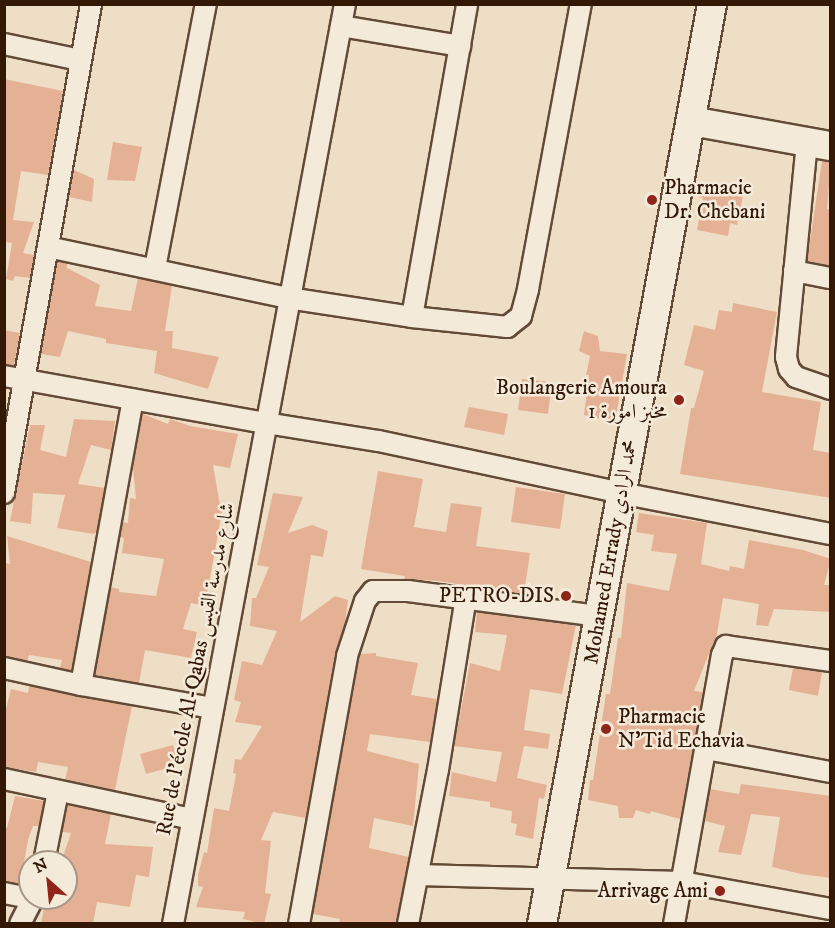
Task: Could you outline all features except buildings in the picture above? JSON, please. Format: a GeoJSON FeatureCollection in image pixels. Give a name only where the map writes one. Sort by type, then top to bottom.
{"type":"FeatureCollection","features":[{"type":"Feature","properties":{"kind":"street"},"geometry":{"type":"LineString","coordinates":[[4,493],[91,4]]}},
{"type":"Feature","properties":{"kind":"street"},"geometry":{"type":"LineString","coordinates":[[155,268],[206,4]]}},
{"type":"Feature","properties":{"kind":"street","name":"Rue de l'école Al-Qabas شارع مدرسة القبس"},"geometry":{"type":"LineString","coordinates":[[173,924],[288,297],[345,4]]}},
{"type":"Feature","properties":{"kind":"street"},"geometry":{"type":"LineString","coordinates":[[412,317],[467,4]]}},
{"type":"Feature","properties":{"kind":"street"},"geometry":{"type":"LineString","coordinates":[[48,247],[288,297],[412,317],[507,327],[520,316],[528,289],[581,4]]}},
{"type":"Feature","properties":{"kind":"street","name":"Mohamed Errady محمد الرادي"},"geometry":{"type":"LineString","coordinates":[[542,924],[712,4]]}},
{"type":"Feature","properties":{"kind":"street"},"geometry":{"type":"LineString","coordinates":[[341,26],[460,46]]}},
{"type":"Feature","properties":{"kind":"street"},"geometry":{"type":"LineString","coordinates":[[4,44],[81,60]]}},
{"type":"Feature","properties":{"kind":"street"},"geometry":{"type":"LineString","coordinates":[[691,121],[819,144],[794,271],[786,357],[789,369],[796,377],[831,390]]}},
{"type":"Feature","properties":{"kind":"street"},"geometry":{"type":"LineString","coordinates":[[794,271],[831,278]]}},
{"type":"Feature","properties":{"kind":"street"},"geometry":{"type":"LineString","coordinates":[[4,376],[379,441],[621,493],[831,534]]}},
{"type":"Feature","properties":{"kind":"street"},"geometry":{"type":"LineString","coordinates":[[81,685],[133,400]]}},
{"type":"Feature","properties":{"kind":"street"},"geometry":{"type":"LineString","coordinates":[[299,924],[347,656],[365,601],[374,591],[466,598],[599,616]]}},
{"type":"Feature","properties":{"kind":"street"},"geometry":{"type":"LineString","coordinates":[[408,924],[438,770],[466,598]]}},
{"type":"Feature","properties":{"kind":"street"},"geometry":{"type":"LineString","coordinates":[[674,924],[722,654],[726,646],[831,661]]}},
{"type":"Feature","properties":{"kind":"street"},"geometry":{"type":"LineString","coordinates":[[4,668],[81,685],[213,708]]}},
{"type":"Feature","properties":{"kind":"street"},"geometry":{"type":"LineString","coordinates":[[706,749],[831,772]]}},
{"type":"Feature","properties":{"kind":"street"},"geometry":{"type":"LineString","coordinates":[[4,779],[192,819]]}},
{"type":"Feature","properties":{"kind":"street"},"geometry":{"type":"LineString","coordinates":[[46,850],[58,791]]}},
{"type":"Feature","properties":{"kind":"street"},"geometry":{"type":"LineString","coordinates":[[418,875],[682,882],[831,909]]}},
{"type":"Feature","properties":{"kind":"street"},"geometry":{"type":"LineString","coordinates":[[20,924],[26,910]]}},
{"type":"Feature","properties":{"kind":"place","name":"Pharmacie Dr. Chebani"},"geometry":{"type":"Point","coordinates":[652,200]}},
{"type":"Feature","properties":{"kind":"place","name":"Boulangerie Amoura 1 مخبز امورة"},"geometry":{"type":"Point","coordinates":[679,400]}},
{"type":"Feature","properties":{"kind":"place","name":"PETRO-DIS"},"geometry":{"type":"Point","coordinates":[566,596]}},
{"type":"Feature","properties":{"kind":"place","name":"Pharmacie N'Tid Echavia"},"geometry":{"type":"Point","coordinates":[606,729]}},
{"type":"Feature","properties":{"kind":"place","name":"Arrivage Ami"},"geometry":{"type":"Point","coordinates":[720,891]}}]}
